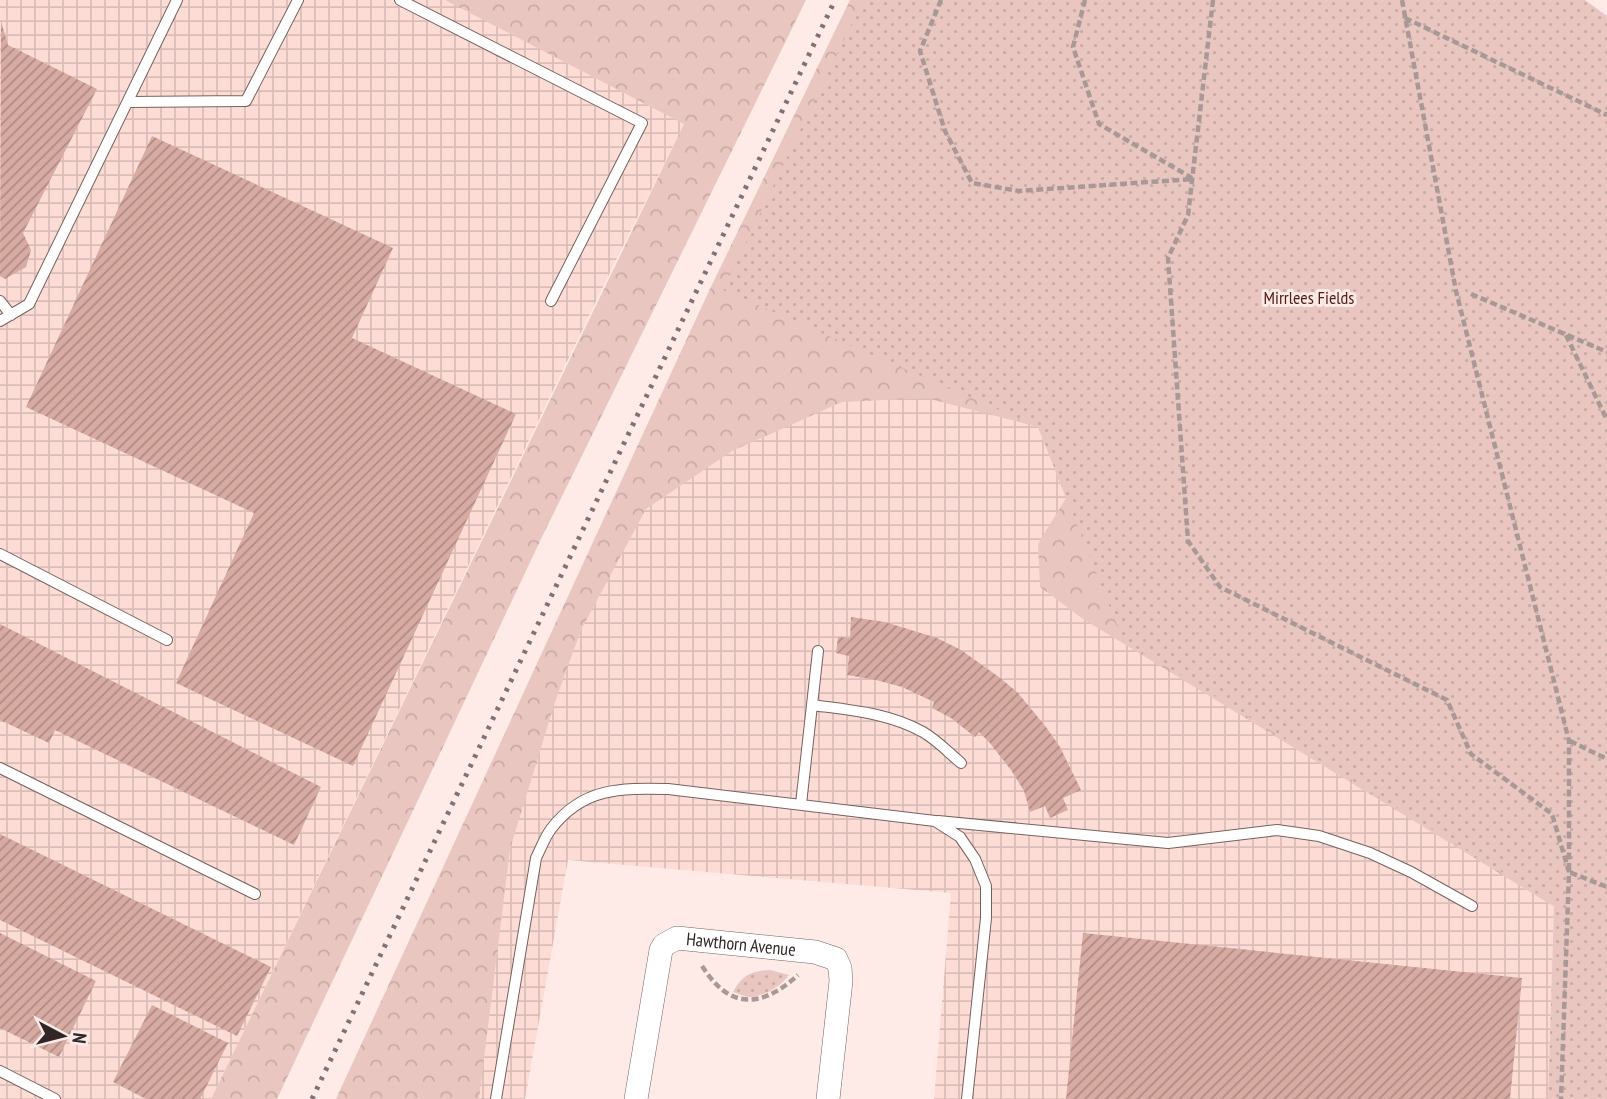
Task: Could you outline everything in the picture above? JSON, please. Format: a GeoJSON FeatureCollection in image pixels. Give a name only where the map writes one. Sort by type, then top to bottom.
{"type":"FeatureCollection","features":[{"type":"Feature","properties":{"kind":"street","name":"Hawthorn Avenue"},"geometry":{"type":"LineString","coordinates":[[636,1099],[661,950],[664,945],[677,938],[815,952],[836,959],[841,981],[828,1099]]}},
{"type":"Feature","properties":{"kind":"lane"},"geometry":{"type":"LineString","coordinates":[[0,321],[29,304],[177,0]]}},
{"type":"Feature","properties":{"kind":"lane"},"geometry":{"type":"LineString","coordinates":[[128,102],[246,101],[298,0]]}},
{"type":"Feature","properties":{"kind":"lane"},"geometry":{"type":"LineString","coordinates":[[400,0],[642,123],[551,301]]}},
{"type":"Feature","properties":{"kind":"lane"},"geometry":{"type":"LineString","coordinates":[[0,301],[11,315]]}},
{"type":"Feature","properties":{"kind":"lane"},"geometry":{"type":"LineString","coordinates":[[0,554],[167,640]]}},
{"type":"Feature","properties":{"kind":"lane"},"geometry":{"type":"LineString","coordinates":[[801,804],[818,651]]}},
{"type":"Feature","properties":{"kind":"lane"},"geometry":{"type":"LineString","coordinates":[[812,705],[878,714],[905,724],[925,733],[961,763]]}},
{"type":"Feature","properties":{"kind":"lane"},"geometry":{"type":"LineString","coordinates":[[0,768],[255,894]]}},
{"type":"Feature","properties":{"kind":"lane"},"geometry":{"type":"LineString","coordinates":[[496,1099],[536,858],[551,829],[570,810],[592,796],[626,788],[668,789],[935,821],[1167,843],[1277,830],[1319,836],[1370,853],[1472,906]]}},
{"type":"Feature","properties":{"kind":"lane"},"geometry":{"type":"LineString","coordinates":[[935,821],[960,837],[975,859],[986,886],[986,918],[967,1099]]}},
{"type":"Feature","properties":{"kind":"lane"},"geometry":{"type":"LineString","coordinates":[[0,1071],[55,1099]]}},
{"type":"Feature","properties":{"kind":"path"},"geometry":{"type":"LineString","coordinates":[[941,0],[920,51],[945,131],[972,183],[1019,191],[1193,179]]}},
{"type":"Feature","properties":{"kind":"path"},"geometry":{"type":"LineString","coordinates":[[1085,0],[1073,47],[1099,124],[1193,179]]}},
{"type":"Feature","properties":{"kind":"path"},"geometry":{"type":"LineString","coordinates":[[1213,0],[1188,215],[1168,258],[1188,541],[1220,587],[1447,700],[1471,754],[1552,814],[1569,872]]}},
{"type":"Feature","properties":{"kind":"path"},"geometry":{"type":"LineString","coordinates":[[1402,0],[1456,290],[1569,741],[1569,872],[1561,1099]]}},
{"type":"Feature","properties":{"kind":"path"},"geometry":{"type":"LineString","coordinates":[[1405,18],[1607,115]]}},
{"type":"Feature","properties":{"kind":"path"},"geometry":{"type":"LineString","coordinates":[[1471,294],[1607,352]]}},
{"type":"Feature","properties":{"kind":"path"},"geometry":{"type":"LineString","coordinates":[[1565,334],[1607,420]]}},
{"type":"Feature","properties":{"kind":"path"},"geometry":{"type":"LineString","coordinates":[[1569,741],[1607,758]]}},
{"type":"Feature","properties":{"kind":"path"},"geometry":{"type":"LineString","coordinates":[[1569,872],[1607,887]]}},
{"type":"Feature","properties":{"kind":"path"},"geometry":{"type":"LineString","coordinates":[[692,939],[699,962],[716,985],[735,998],[757,1000],[776,993],[797,976],[815,952]]}},
{"type":"Feature","properties":{"kind":"shaded area"},"geometry":{"type":"Polygon","coordinates":[[[0,0],[746,0],[616,260],[211,1099],[0,1099],[0,0]]]}},
{"type":"Feature","properties":{"kind":"shaded area"},"geometry":{"type":"Polygon","coordinates":[[[723,290],[1038,427],[1123,640],[1554,905],[1548,1099],[934,1099],[951,893],[568,860],[525,1099],[337,1099],[723,290]]]}},
{"type":"Feature","properties":{"kind":"green space"},"geometry":{"type":"Polygon","coordinates":[[[445,0],[806,0],[542,537],[277,1099],[211,1099],[684,124],[445,0]]]}},
{"type":"Feature","properties":{"kind":"green space"},"geometry":{"type":"Polygon","coordinates":[[[850,0],[947,0],[930,79],[929,134],[957,186],[1018,199],[1090,183],[1150,182],[1175,194],[1224,279],[1182,356],[1172,454],[1194,573],[1437,708],[1462,763],[1542,831],[1575,882],[1607,898],[1607,1099],[1567,1099],[1575,885],[1563,912],[1083,619],[1040,587],[1038,544],[1066,498],[1038,427],[926,398],[842,402],[732,451],[646,509],[581,630],[555,702],[510,849],[479,1099],[336,1099],[708,293],[850,0]]]}},
{"type":"Feature","properties":{"kind":"green space","name":"Mirrlees Fields"},"geometry":{"type":"Polygon","coordinates":[[[863,0],[1585,0],[1607,16],[1607,1099],[1548,1099],[1554,904],[1123,640],[1038,427],[723,290],[863,0]]]}},
{"type":"Feature","properties":{"kind":"green space"},"geometry":{"type":"Polygon","coordinates":[[[770,970],[789,975],[777,987],[760,995],[749,997],[733,992],[748,975],[770,970]]]}},
{"type":"Feature","properties":{"kind":"building"},"geometry":{"type":"Polygon","coordinates":[[[1,21],[8,45],[97,89],[23,233],[31,250],[26,267],[5,279],[0,276],[1,21]]]}},
{"type":"Feature","properties":{"kind":"building"},"geometry":{"type":"Polygon","coordinates":[[[152,136],[393,248],[352,338],[516,414],[353,766],[176,683],[254,513],[26,407],[152,136]]]}},
{"type":"Feature","properties":{"kind":"building"},"geometry":{"type":"Polygon","coordinates":[[[851,617],[885,622],[937,638],[961,650],[1018,693],[1060,747],[1081,790],[1063,798],[1068,810],[1050,818],[1045,806],[1030,812],[1024,791],[989,742],[979,732],[975,737],[951,718],[932,708],[934,702],[902,687],[847,675],[849,656],[836,653],[838,637],[850,638],[851,617]]]}},
{"type":"Feature","properties":{"kind":"building"},"geometry":{"type":"Polygon","coordinates":[[[0,624],[321,787],[294,845],[55,730],[49,743],[0,720],[0,624]]]}},
{"type":"Feature","properties":{"kind":"building"},"geometry":{"type":"Polygon","coordinates":[[[0,834],[271,967],[237,1036],[0,920],[0,834]]]}},
{"type":"Feature","properties":{"kind":"building"},"geometry":{"type":"Polygon","coordinates":[[[0,933],[96,981],[59,1057],[0,1028],[0,933]]]}},
{"type":"Feature","properties":{"kind":"building"},"geometry":{"type":"Polygon","coordinates":[[[1083,933],[1522,978],[1510,1099],[1066,1099],[1083,933]]]}},
{"type":"Feature","properties":{"kind":"building"},"geometry":{"type":"Polygon","coordinates":[[[152,1005],[228,1043],[200,1099],[146,1099],[113,1082],[152,1005]]]}},
{"type":"Feature","properties":{"kind":"railway"},"geometry":{"type":"LineString","coordinates":[[312,1099],[835,0]]}}]}
